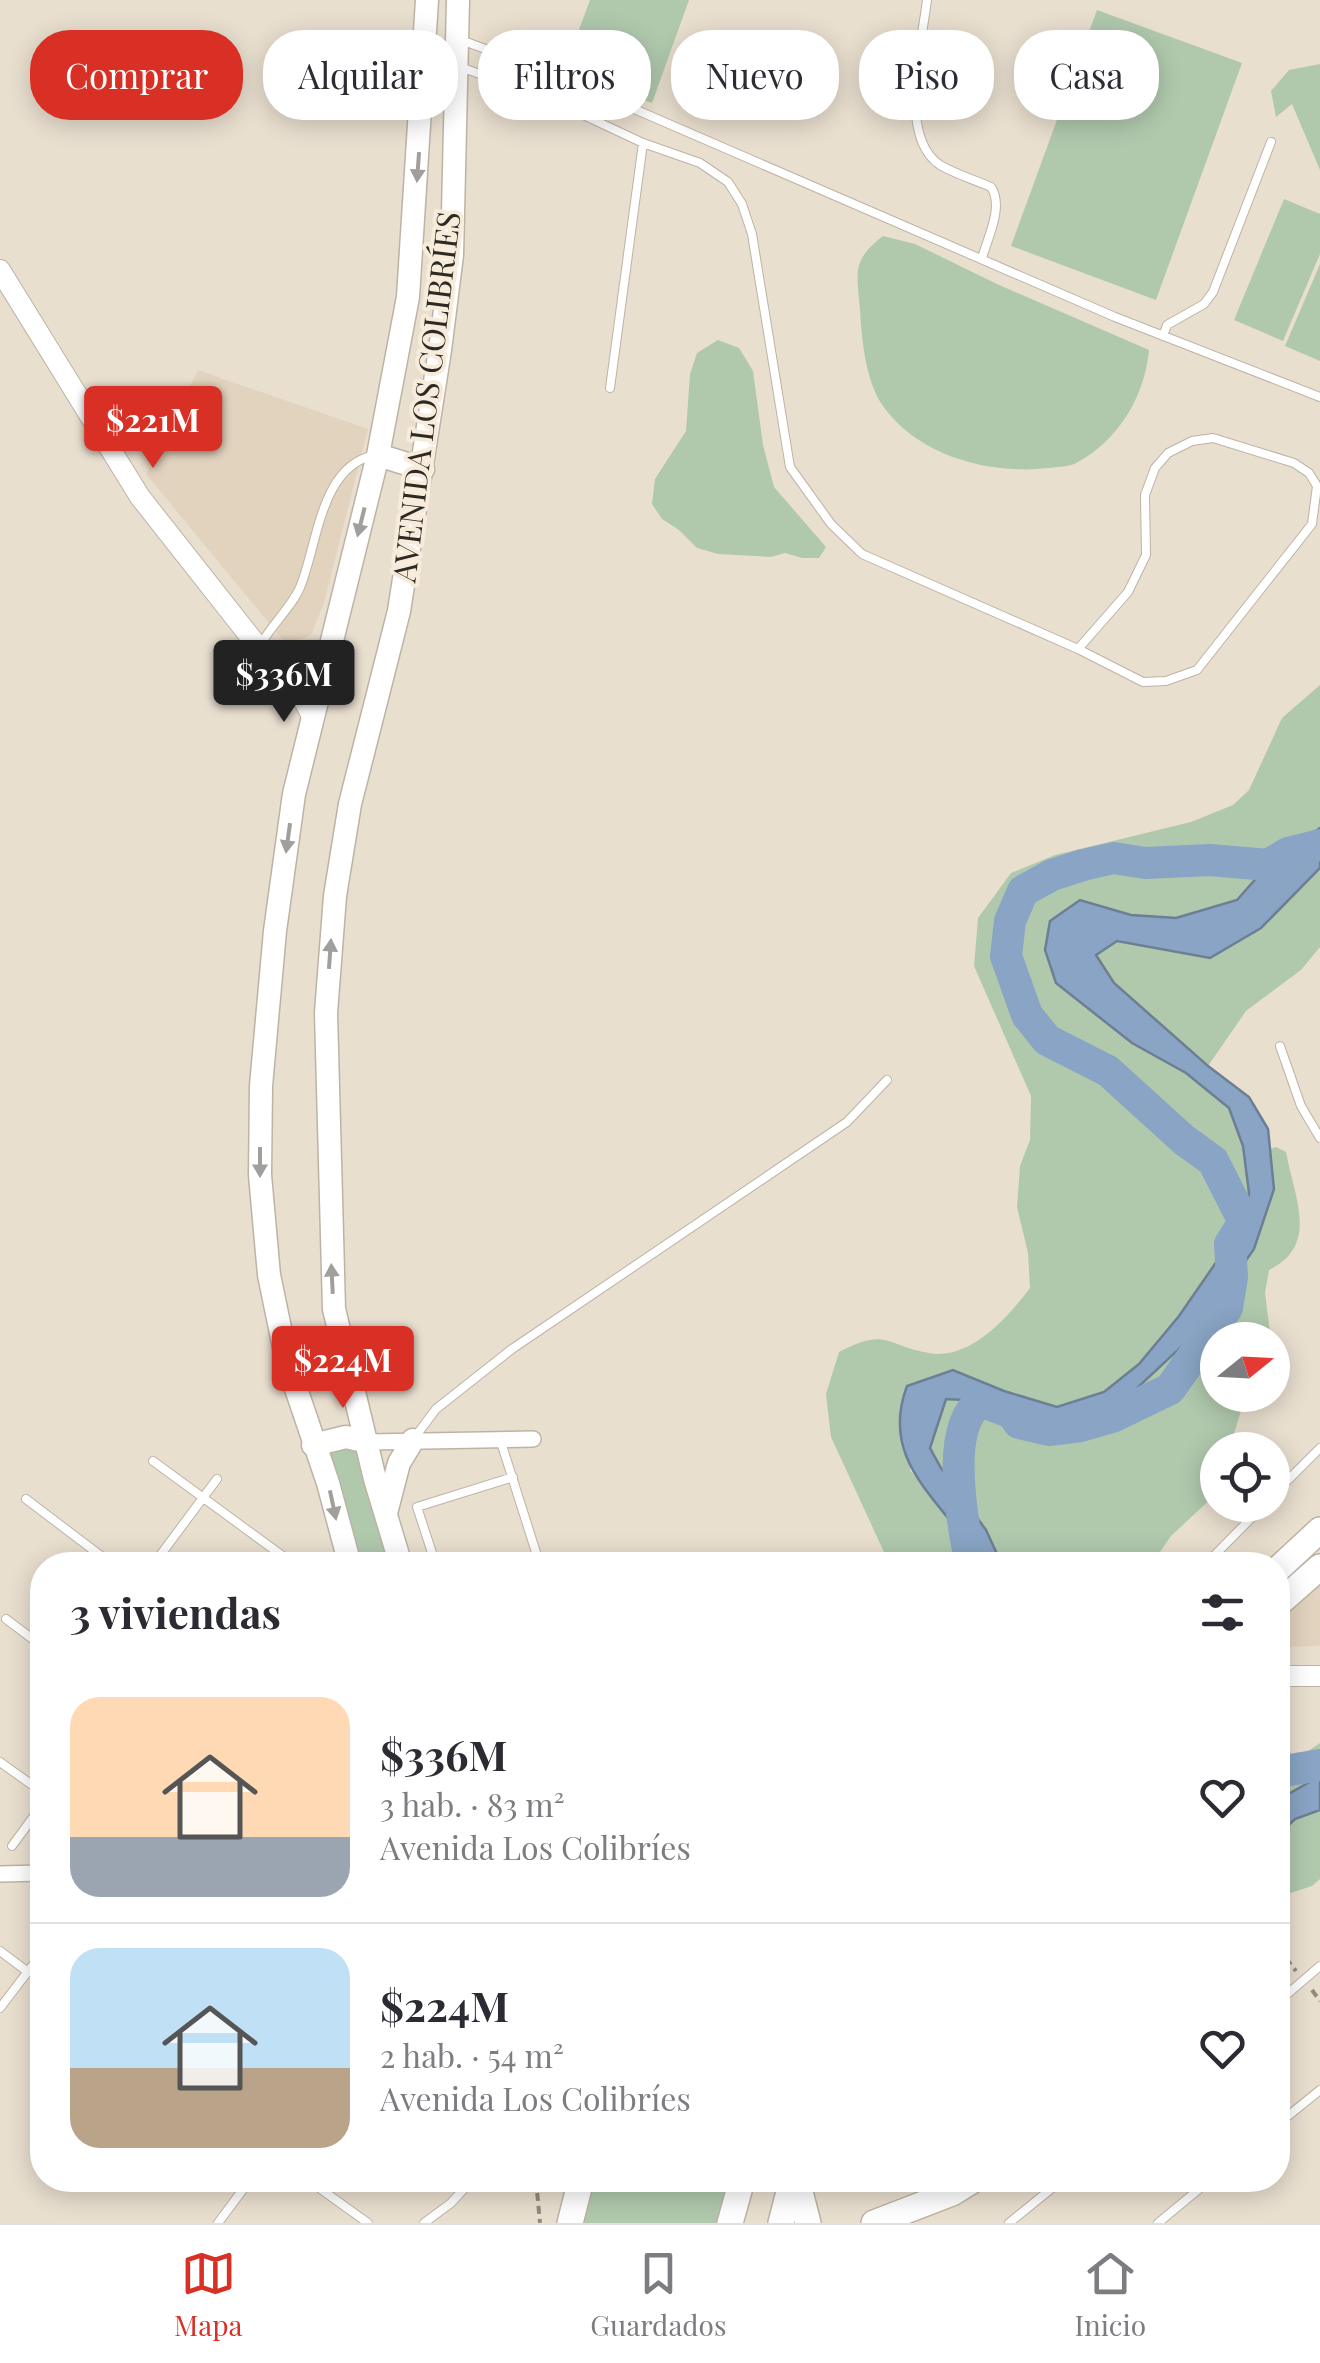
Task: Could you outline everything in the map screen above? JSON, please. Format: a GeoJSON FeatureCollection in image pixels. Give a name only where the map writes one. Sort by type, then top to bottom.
{"type":"FeatureCollection","features":[{"type":"Feature","properties":{"kind":"highway"},"geometry":{"type":"LineString","coordinates":[[1290,1558],[1320,1530]]}},
{"type":"Feature","properties":{"kind":"highway"},"geometry":{"type":"LineString","coordinates":[[1290,1593],[1320,1567]]}},
{"type":"Feature","properties":{"kind":"highway"},"geometry":{"type":"LineString","coordinates":[[570,2222],[575,2192]]}},
{"type":"Feature","properties":{"kind":"highway"},"geometry":{"type":"LineString","coordinates":[[730,2223],[739,2192]]}},
{"type":"Feature","properties":{"kind":"highway"},"geometry":{"type":"LineString","coordinates":[[781,2223],[791,2192]]}},
{"type":"Feature","properties":{"kind":"highway"},"geometry":{"type":"LineString","coordinates":[[799,2192],[808,2223]]}},
{"type":"Feature","properties":{"kind":"highway"},"geometry":{"type":"LineString","coordinates":[[874,2223],[954,2192]]}},
{"type":"Feature","properties":{"kind":"main road","name":"AVENIDA LOS COLIBRÍES"},"geometry":{"type":"LineString","coordinates":[[347,1552],[287,1362],[269,1275],[260,1175],[261,1086],[294,794],[378,455],[408,297],[427,0]]}},
{"type":"Feature","properties":{"kind":"main road","name":"AVENIDA LOS COLIBRÍES"},"geometry":{"type":"LineString","coordinates":[[458,0],[458,30]]}},
{"type":"Feature","properties":{"kind":"main road","name":"AVENIDA LOS COLIBRÍES"},"geometry":{"type":"LineString","coordinates":[[397,1552],[334,1309],[326,1014],[335,896],[350,804],[399,611],[423,469],[452,255],[456,120]]}},
{"type":"Feature","properties":{"kind":"main road"},"geometry":{"type":"LineString","coordinates":[[378,455],[423,469]]}},
{"type":"Feature","properties":{"kind":"main road"},"geometry":{"type":"LineString","coordinates":[[313,1445],[346,1437],[368,1442]]}},
{"type":"Feature","properties":{"kind":"main road"},"geometry":{"type":"LineString","coordinates":[[386,1516],[390,1489],[413,1440]]}},
{"type":"Feature","properties":{"kind":"street"},"geometry":{"type":"LineString","coordinates":[[2,270],[140,498],[259,648],[290,674],[313,718]]}},
{"type":"Feature","properties":{"kind":"street"},"geometry":{"type":"LineString","coordinates":[[290,674],[330,650]]}},
{"type":"Feature","properties":{"kind":"street"},"geometry":{"type":"LineString","coordinates":[[368,1442],[534,1439]]}},
{"type":"Feature","properties":{"kind":"street"},"geometry":{"type":"LineString","coordinates":[[1290,1676],[1320,1676]]}},
{"type":"Feature","properties":{"kind":"street"},"geometry":{"type":"LineString","coordinates":[[0,1874],[30,1873]]}},
{"type":"Feature","properties":{"kind":"lane"},"geometry":{"type":"LineString","coordinates":[[927,0],[914,97],[920,135],[938,163],[990,187],[996,194],[982,258]]}},
{"type":"Feature","properties":{"kind":"lane"},"geometry":{"type":"LineString","coordinates":[[458,38],[558,76],[1164,336],[1320,398]]}},
{"type":"Feature","properties":{"kind":"lane"},"geometry":{"type":"LineString","coordinates":[[458,66],[547,98],[643,143],[700,163],[728,182],[742,204],[752,234],[790,467],[832,524],[862,554],[1078,649],[1143,682],[1166,681],[1197,670],[1312,524],[1317,486],[1309,473],[1294,463],[1213,438],[1192,440],[1168,452],[1155,468],[1145,495],[1146,555],[1128,592],[1078,649]]}},
{"type":"Feature","properties":{"kind":"lane"},"geometry":{"type":"LineString","coordinates":[[1164,336],[1167,326],[1204,304],[1213,292],[1271,142]]}},
{"type":"Feature","properties":{"kind":"lane"},"geometry":{"type":"LineString","coordinates":[[610,388],[643,143]]}},
{"type":"Feature","properties":{"kind":"lane"},"geometry":{"type":"LineString","coordinates":[[259,648],[300,588],[313,538],[339,477],[361,458],[378,455]]}},
{"type":"Feature","properties":{"kind":"lane"},"geometry":{"type":"LineString","coordinates":[[1280,1046],[1302,1106],[1320,1138]]}},
{"type":"Feature","properties":{"kind":"lane"},"geometry":{"type":"LineString","coordinates":[[413,1440],[436,1409],[512,1349],[847,1122],[887,1080]]}},
{"type":"Feature","properties":{"kind":"lane"},"geometry":{"type":"LineString","coordinates":[[500,1439],[536,1552]]}},
{"type":"Feature","properties":{"kind":"lane"},"geometry":{"type":"LineString","coordinates":[[1290,1478],[1320,1448]]}},
{"type":"Feature","properties":{"kind":"lane"},"geometry":{"type":"LineString","coordinates":[[152,1461],[278,1552]]}},
{"type":"Feature","properties":{"kind":"lane"},"geometry":{"type":"LineString","coordinates":[[432,1552],[418,1508],[512,1478]]}},
{"type":"Feature","properties":{"kind":"lane"},"geometry":{"type":"LineString","coordinates":[[163,1552],[217,1480]]}},
{"type":"Feature","properties":{"kind":"lane"},"geometry":{"type":"LineString","coordinates":[[26,1499],[96,1552]]}},
{"type":"Feature","properties":{"kind":"lane"},"geometry":{"type":"LineString","coordinates":[[1218,1552],[1247,1522]]}},
{"type":"Feature","properties":{"kind":"lane"},"geometry":{"type":"LineString","coordinates":[[6,1619],[30,1637]]}},
{"type":"Feature","properties":{"kind":"lane"},"geometry":{"type":"LineString","coordinates":[[0,1762],[30,1783]]}},
{"type":"Feature","properties":{"kind":"lane"},"geometry":{"type":"LineString","coordinates":[[12,1846],[30,1821]]}},
{"type":"Feature","properties":{"kind":"lane"},"geometry":{"type":"LineString","coordinates":[[0,1950],[28,1972]]}},
{"type":"Feature","properties":{"kind":"lane"},"geometry":{"type":"LineString","coordinates":[[1290,1992],[1320,1966]]}},
{"type":"Feature","properties":{"kind":"lane"},"geometry":{"type":"LineString","coordinates":[[0,2008],[30,1969]]}},
{"type":"Feature","properties":{"kind":"lane"},"geometry":{"type":"LineString","coordinates":[[1290,2114],[1320,2090]]}},
{"type":"Feature","properties":{"kind":"lane"},"geometry":{"type":"LineString","coordinates":[[218,2223],[241,2192]]}},
{"type":"Feature","properties":{"kind":"lane"},"geometry":{"type":"LineString","coordinates":[[325,2192],[368,2223]]}},
{"type":"Feature","properties":{"kind":"lane"},"geometry":{"type":"LineString","coordinates":[[424,2223],[461,2192]]}},
{"type":"Feature","properties":{"kind":"lane"},"geometry":{"type":"LineString","coordinates":[[1009,2223],[1047,2192]]}},
{"type":"Feature","properties":{"kind":"lane"},"geometry":{"type":"LineString","coordinates":[[1158,2223],[1195,2192]]}},
{"type":"Feature","properties":{"kind":"path"},"geometry":{"type":"LineString","coordinates":[[537,2192],[540,2223]]}},
{"type":"Feature","properties":{"kind":"shaded area"},"geometry":{"type":"Polygon","coordinates":[[[198,370],[368,429],[324,603],[311,635],[287,645],[146,474],[198,370]]]}},
{"type":"Feature","properties":{"kind":"shaded area"},"geometry":{"type":"Polygon","coordinates":[[[1320,1582],[1320,1646],[1290,1647],[1290,1608],[1320,1582]]]}},
{"type":"Feature","properties":{"kind":"green space"},"geometry":{"type":"Polygon","coordinates":[[[590,0],[689,0],[678,30],[671,30],[671,50],[652,103],[651,30],[579,30],[590,0]]]}},
{"type":"Feature","properties":{"kind":"green space"},"geometry":{"type":"Polygon","coordinates":[[[1097,10],[1152,30],[1090,30],[1097,10]]]}},
{"type":"Feature","properties":{"kind":"green space"},"geometry":{"type":"Polygon","coordinates":[[[1159,33],[1242,63],[1156,300],[1011,246],[1057,120],[1159,120],[1159,33]]]}},
{"type":"Feature","properties":{"kind":"green space"},"geometry":{"type":"Polygon","coordinates":[[[1320,64],[1320,170],[1292,104],[1276,117],[1271,91],[1289,70],[1320,64]]]}},
{"type":"Feature","properties":{"kind":"green space"},"geometry":{"type":"Polygon","coordinates":[[[1284,199],[1320,214],[1320,254],[1283,341],[1234,320],[1284,199]]]}},
{"type":"Feature","properties":{"kind":"green space"},"geometry":{"type":"Polygon","coordinates":[[[883,236],[915,244],[1149,350],[1136,399],[1106,442],[1075,464],[1003,468],[980,465],[935,449],[898,423],[877,396],[868,372],[858,286],[861,260],[883,236]]]}},
{"type":"Feature","properties":{"kind":"green space"},"geometry":{"type":"Polygon","coordinates":[[[1320,264],[1320,361],[1285,346],[1320,264]]]}},
{"type":"Feature","properties":{"kind":"green space"},"geometry":{"type":"Polygon","coordinates":[[[718,340],[739,348],[753,371],[763,445],[774,487],[826,547],[819,558],[785,553],[771,557],[718,554],[697,548],[662,519],[652,504],[655,479],[686,431],[690,374],[697,353],[718,340]]]}},
{"type":"Feature","properties":{"kind":"green space"},"geometry":{"type":"Polygon","coordinates":[[[1320,685],[1320,828],[1268,865],[1238,900],[1177,918],[1131,915],[1080,900],[1114,1027],[1132,1043],[1186,1073],[1229,1108],[1243,1146],[1249,1193],[1244,1222],[1179,1316],[1139,1364],[1104,1392],[1057,1407],[953,1370],[910,1470],[972,1552],[884,1552],[831,1437],[826,1394],[839,1352],[877,1339],[929,1353],[959,1350],[987,1334],[1030,1288],[1028,1253],[1017,1207],[1020,1166],[1030,1140],[1031,1096],[974,966],[978,918],[1011,873],[1055,855],[1191,822],[1233,805],[1249,790],[1282,718],[1320,685]]]}},
{"type":"Feature","properties":{"kind":"green space"},"geometry":{"type":"Polygon","coordinates":[[[1320,868],[1320,947],[1301,970],[1246,1011],[1208,1066],[1114,983],[1095,955],[1117,941],[1210,958],[1320,868]]]}},
{"type":"Feature","properties":{"kind":"green space"},"geometry":{"type":"Polygon","coordinates":[[[1276,1147],[1286,1152],[1300,1218],[1294,1247],[1285,1260],[1269,1270],[1265,1293],[1269,1322],[1203,1322],[1254,1249],[1274,1189],[1270,1149],[1276,1147]]]}},
{"type":"Feature","properties":{"kind":"green space"},"geometry":{"type":"Polygon","coordinates":[[[1200,1326],[1200,1412],[1241,1412],[1235,1432],[1200,1432],[1200,1509],[1160,1552],[996,1552],[986,1530],[930,1448],[946,1399],[981,1401],[1019,1423],[1049,1430],[1194,1335],[1200,1326]]]}},
{"type":"Feature","properties":{"kind":"green space"},"geometry":{"type":"Polygon","coordinates":[[[357,1437],[397,1552],[346,1552],[313,1445],[357,1437]]]}},
{"type":"Feature","properties":{"kind":"green space"},"geometry":{"type":"Polygon","coordinates":[[[1320,1743],[1320,1776],[1290,1793],[1290,1763],[1320,1743]]]}},
{"type":"Feature","properties":{"kind":"green space"},"geometry":{"type":"Polygon","coordinates":[[[1320,1810],[1320,1879],[1290,1893],[1290,1824],[1320,1810]]]}},
{"type":"Feature","properties":{"kind":"green space"},"geometry":{"type":"Polygon","coordinates":[[[571,2192],[727,2192],[718,2223],[570,2223],[571,2192]]]}},
{"type":"Feature","properties":{"kind":"water"},"geometry":{"type":"Polygon","coordinates":[[[1320,828],[1320,868],[1261,928],[1210,958],[1117,941],[1096,955],[1114,983],[1249,1097],[1268,1129],[1274,1189],[1254,1249],[1194,1335],[1119,1405],[1081,1426],[1049,1430],[1019,1423],[981,1401],[946,1399],[930,1448],[986,1530],[996,1552],[972,1552],[908,1461],[901,1439],[900,1414],[907,1386],[953,1370],[1057,1407],[1104,1392],[1139,1364],[1179,1316],[1244,1222],[1249,1193],[1243,1146],[1229,1108],[1186,1073],[1132,1043],[1056,983],[1045,950],[1050,921],[1080,900],[1131,915],[1176,918],[1237,900],[1268,865],[1320,828]]]}},
{"type":"Feature","properties":{"kind":"water"},"geometry":{"type":"Polygon","coordinates":[[[1320,1776],[1320,1810],[1290,1824],[1290,1793],[1320,1776]]]}},
{"type":"Feature","properties":{"kind":"waterway"},"geometry":{"type":"LineString","coordinates":[[969,1552],[959,1454],[969,1414],[981,1401],[1012,1413],[1019,1423],[1049,1430],[1112,1417],[1170,1389],[1227,1308],[1232,1277],[1230,1244],[1244,1222],[1213,1161],[1108,1071],[1047,1040],[1027,1015],[1006,956],[1010,921],[1023,891],[1052,875],[1114,858],[1145,863],[1210,860],[1268,865],[1288,853],[1320,845]]}},
{"type":"Feature","properties":{"kind":"waterway"},"geometry":{"type":"LineString","coordinates":[[1290,1770],[1320,1765]]}}]}
